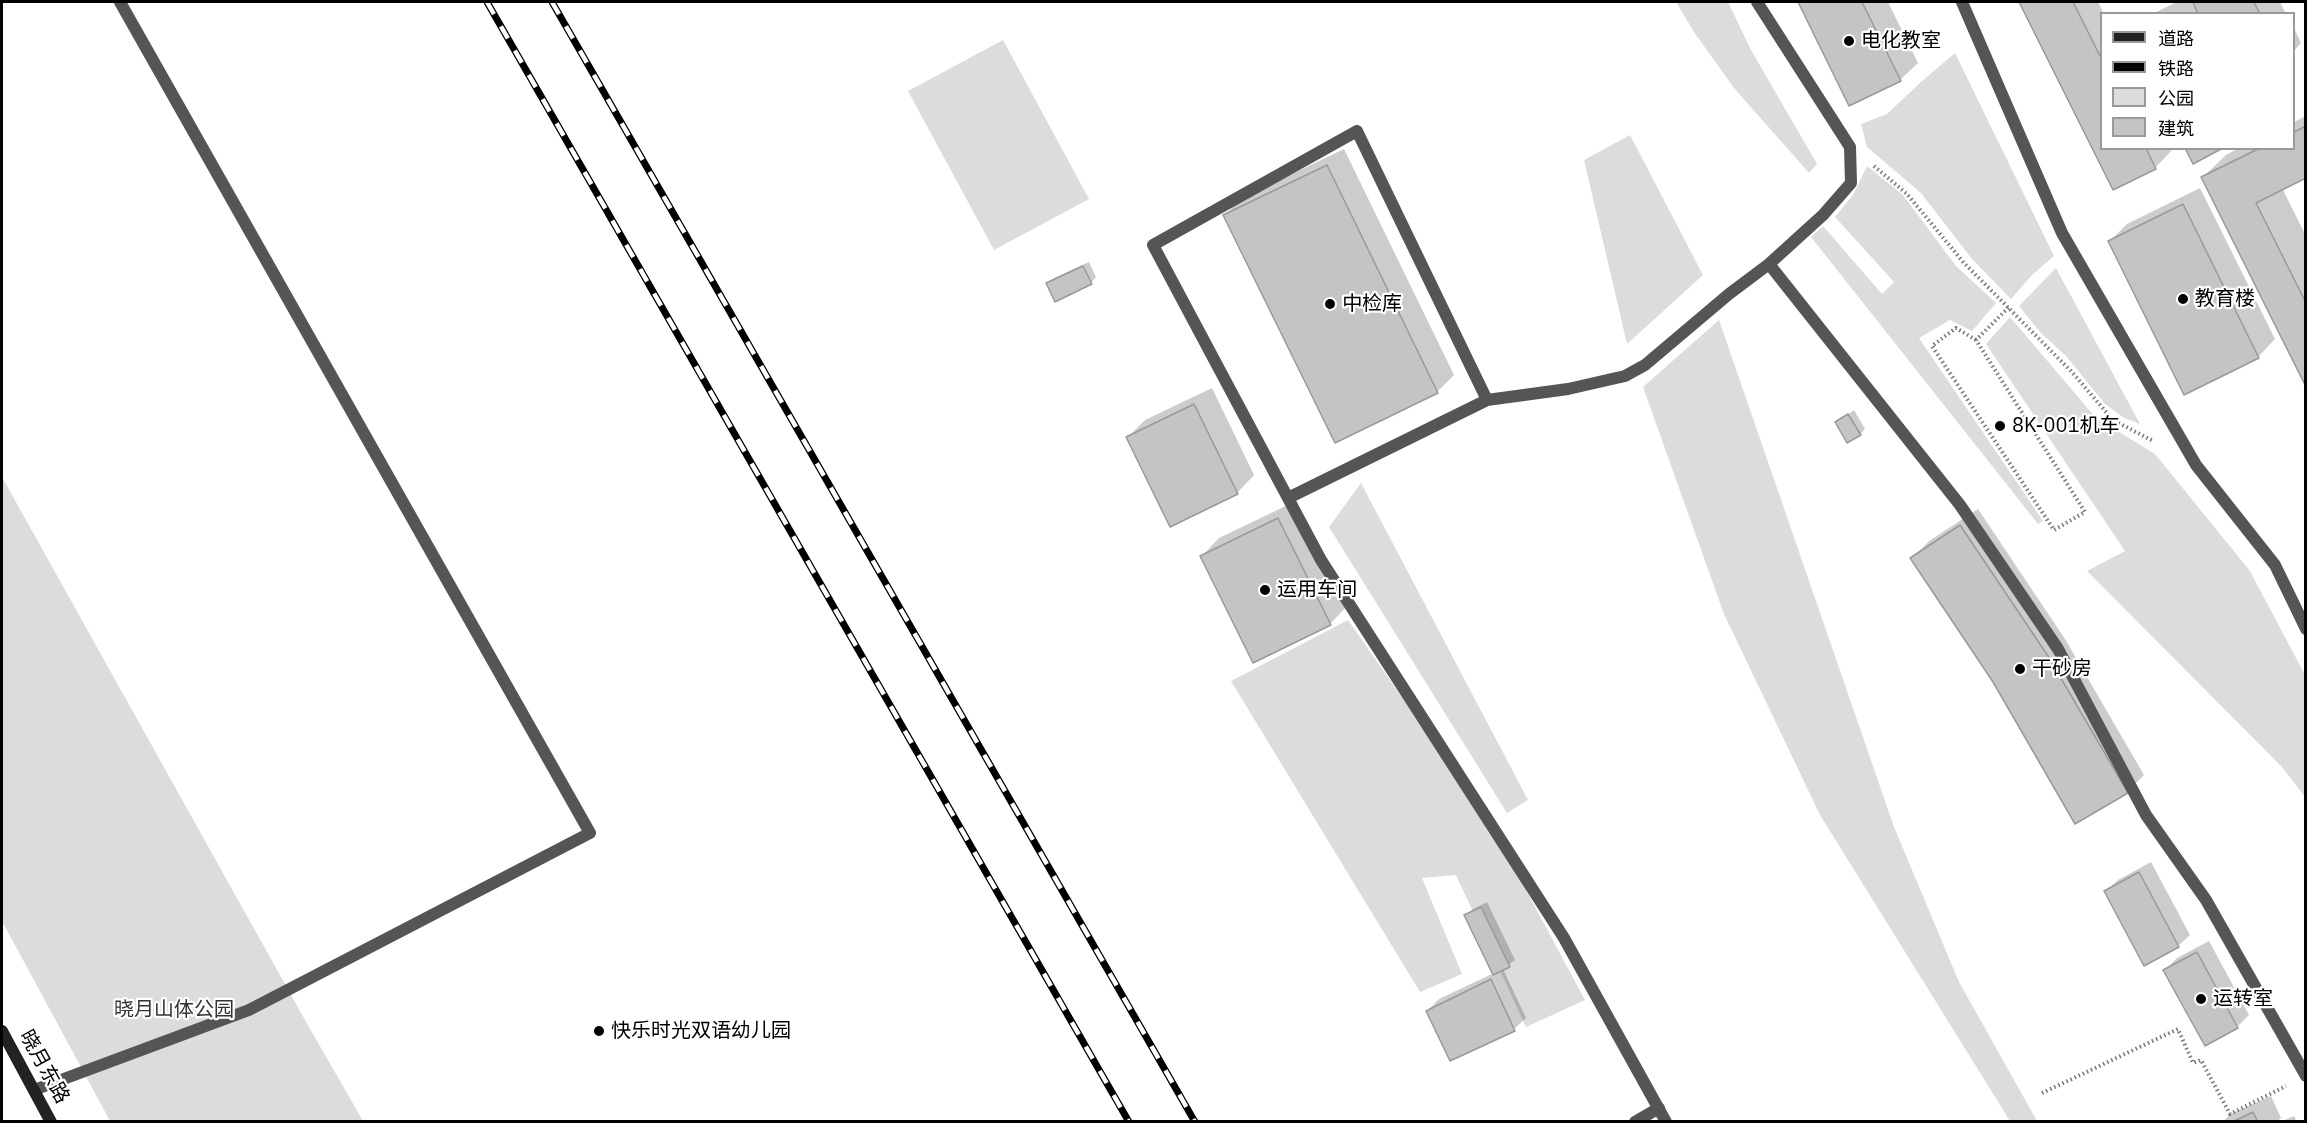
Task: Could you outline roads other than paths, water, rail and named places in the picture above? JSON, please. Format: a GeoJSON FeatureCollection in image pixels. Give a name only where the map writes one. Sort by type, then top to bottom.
{"type":"FeatureCollection","features":[{"type":"Feature","properties":{"kind":"street","name":"晓月东路"},"geometry":{"type":"LineString","coordinates":[[2,1031],[51,1122]]}},
{"type":"Feature","properties":{"kind":"lane"},"geometry":{"type":"LineString","coordinates":[[34,1090],[249,1010],[590,833],[120,2]]}},
{"type":"Feature","properties":{"kind":"lane"},"geometry":{"type":"LineString","coordinates":[[1288,498],[1486,400],[1568,389],[1625,376],[1645,365],[1729,294],[1769,264],[1823,215],[1851,183],[1850,147],[1757,2]]}},
{"type":"Feature","properties":{"kind":"lane"},"geometry":{"type":"LineString","coordinates":[[1962,2],[2062,233],[2196,465],[2275,565],[2306,629]]}},
{"type":"Feature","properties":{"kind":"lane"},"geometry":{"type":"LineString","coordinates":[[1486,400],[1357,131],[1153,245],[1321,560],[1564,938],[1666,1122]]}},
{"type":"Feature","properties":{"kind":"lane"},"geometry":{"type":"LineString","coordinates":[[1769,264],[1960,505],[2058,649],[2146,815],[2206,900],[2306,1076]]}},
{"type":"Feature","properties":{"kind":"lane"},"geometry":{"type":"LineString","coordinates":[[1635,1122],[1659,1108]]}},
{"type":"Feature","properties":{"kind":"railway"},"geometry":{"type":"LineString","coordinates":[[487,2],[1129,1122]]}},
{"type":"Feature","properties":{"kind":"railway"},"geometry":{"type":"LineString","coordinates":[[552,2],[1195,1122]]}},
{"type":"Feature","properties":{"kind":"place","name":"电化教室"},"geometry":{"type":"Point","coordinates":[1849,41]}},
{"type":"Feature","properties":{"kind":"place","name":"教育楼"},"geometry":{"type":"Point","coordinates":[2183,299]}},
{"type":"Feature","properties":{"kind":"place","name":"中检库"},"geometry":{"type":"Point","coordinates":[1330,304]}},
{"type":"Feature","properties":{"kind":"place","name":"8K-001机车"},"geometry":{"type":"Point","coordinates":[2000,426]}},
{"type":"Feature","properties":{"kind":"place","name":"运用车间"},"geometry":{"type":"Point","coordinates":[1265,590]}},
{"type":"Feature","properties":{"kind":"place","name":"干砂房"},"geometry":{"type":"Point","coordinates":[2020,669]}},
{"type":"Feature","properties":{"kind":"place","name":"运转室"},"geometry":{"type":"Point","coordinates":[2201,999]}},
{"type":"Feature","properties":{"kind":"place","name":"快乐时光双语幼儿园"},"geometry":{"type":"Point","coordinates":[599,1031]}},
{"type":"Feature","properties":{"kind":"park label","name":"晓月山体公园"},"geometry":{"type":"Point","coordinates":[174,1010]}}]}
